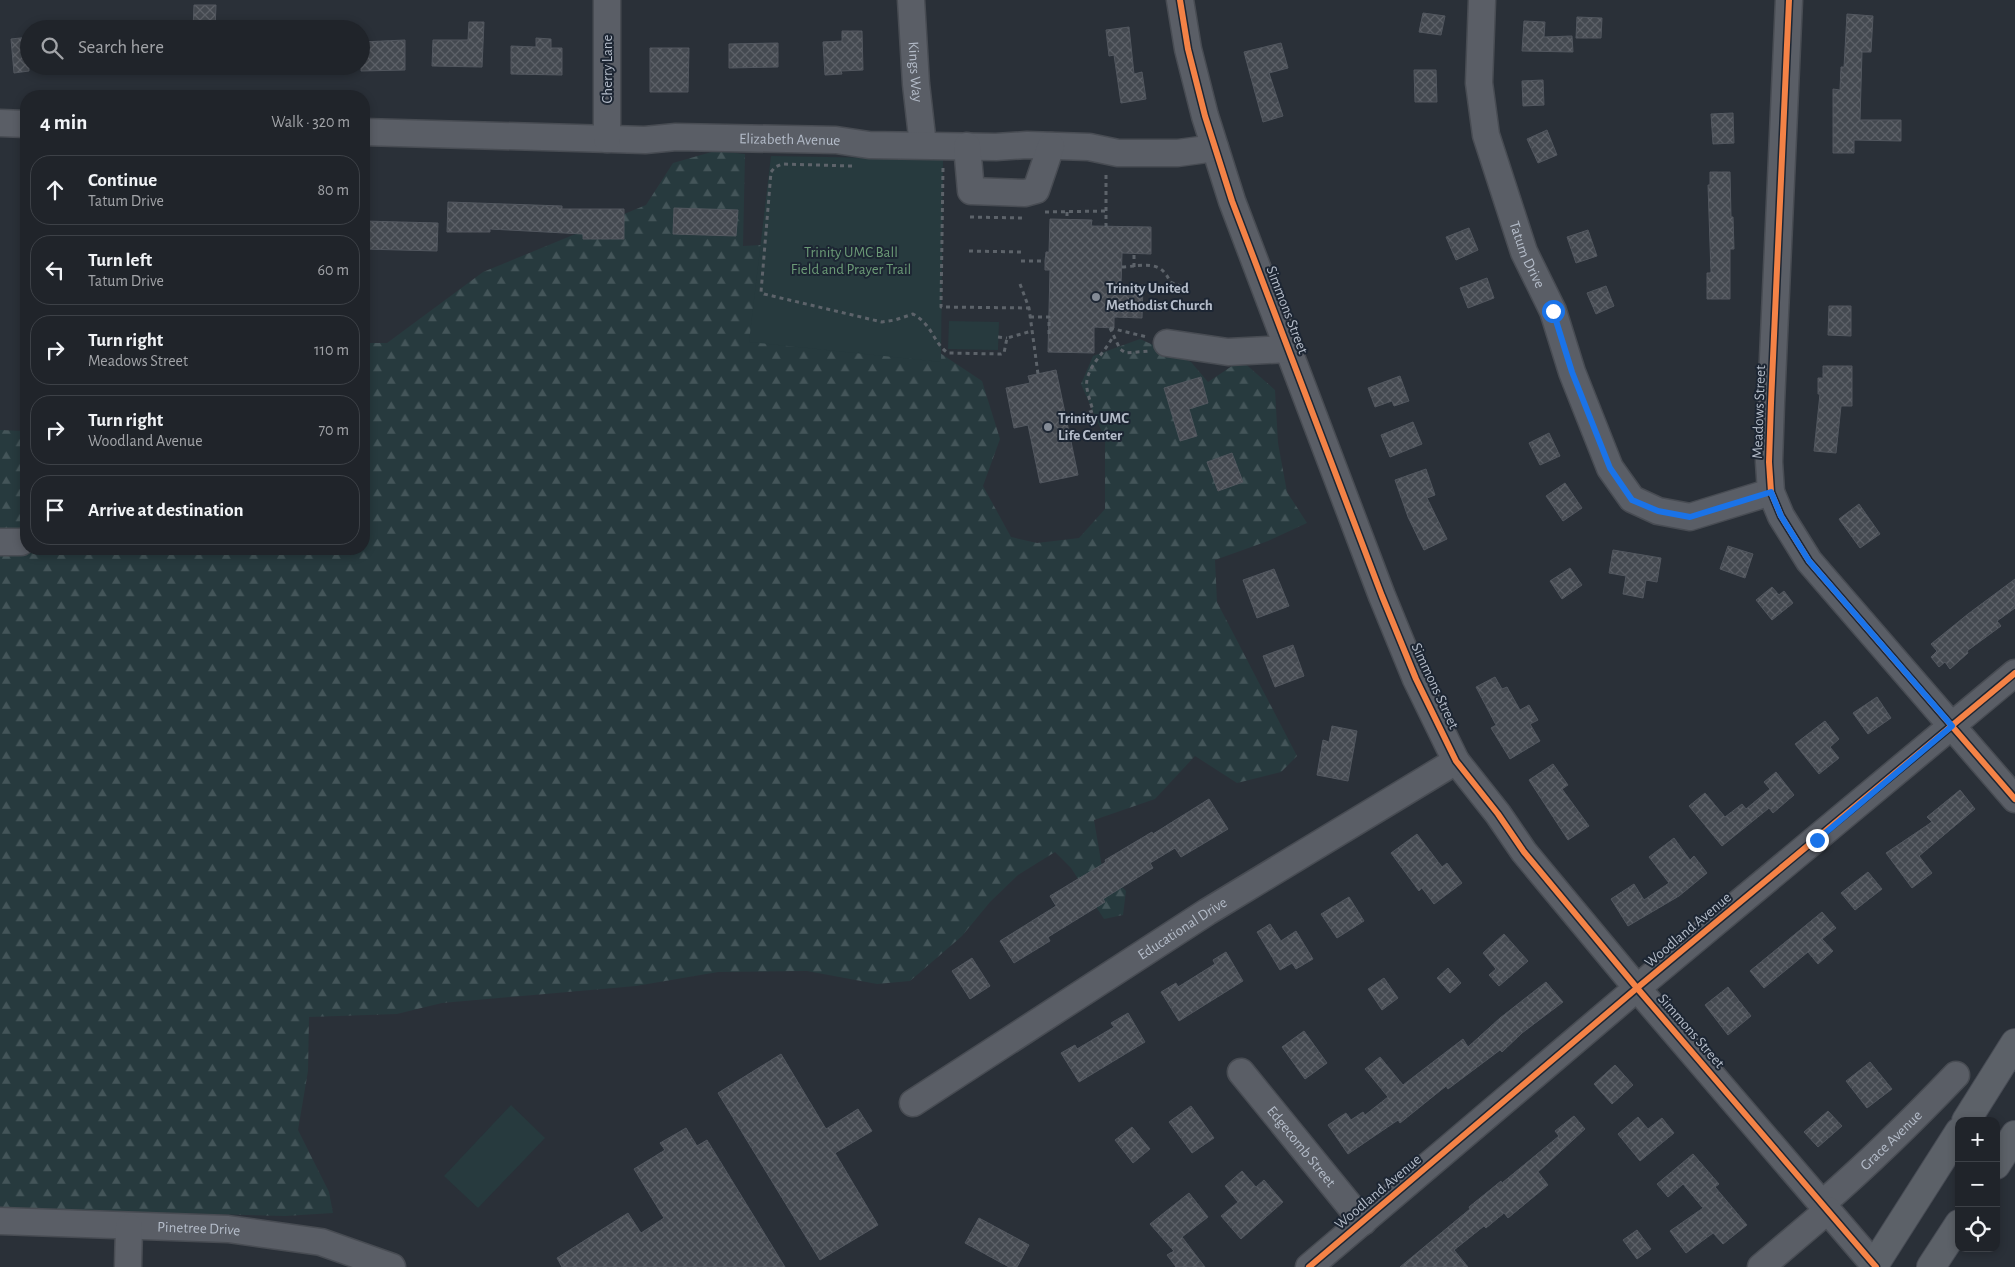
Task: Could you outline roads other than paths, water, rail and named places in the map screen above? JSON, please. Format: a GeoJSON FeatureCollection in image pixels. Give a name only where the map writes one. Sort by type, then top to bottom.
{"type":"FeatureCollection","features":[{"type":"Feature","properties":{"kind":"main road"},"geometry":{"type":"LineString","coordinates":[[1969,1117],[2015,1043]]}},
{"type":"Feature","properties":{"kind":"main road"},"geometry":{"type":"LineString","coordinates":[[1997,1162],[2015,1135]]}},
{"type":"Feature","properties":{"kind":"main road"},"geometry":{"type":"LineString","coordinates":[[1874,1266],[1955,1138]]}},
{"type":"Feature","properties":{"kind":"main road"},"geometry":{"type":"LineString","coordinates":[[1931,1267],[1955,1230]]}},
{"type":"Feature","properties":{"kind":"street","name":"Cherry Lane"},"geometry":{"type":"LineString","coordinates":[[607,0],[607,138]]}},
{"type":"Feature","properties":{"kind":"street","name":"Kings Way"},"geometry":{"type":"LineString","coordinates":[[911,0],[916,84],[929,156]]}},
{"type":"Feature","properties":{"kind":"street","name":"Simmons Street"},"geometry":{"type":"LineString","coordinates":[[1180,0],[1188,48],[1215,148],[1232,201],[1382,596],[1416,679],[1456,761],[1498,814],[1524,852],[1637,988],[1874,1266]]}},
{"type":"Feature","properties":{"kind":"street","name":"Tatum Drive"},"geometry":{"type":"LineString","coordinates":[[1482,0],[1479,83],[1486,135],[1524,252],[1553,311],[1572,372],[1610,468],[1632,500],[1658,511],[1690,517],[1771,492]]}},
{"type":"Feature","properties":{"kind":"street","name":"Meadows Street"},"geometry":{"type":"LineString","coordinates":[[1789,0],[1770,423],[1769,462],[1771,492],[1781,516],[1809,561],[2015,799]]}},
{"type":"Feature","properties":{"kind":"street"},"geometry":{"type":"LineString","coordinates":[[0,123],[20,124]]}},
{"type":"Feature","properties":{"kind":"street","name":"Elizabeth Avenue"},"geometry":{"type":"LineString","coordinates":[[370,132],[645,140],[695,137],[836,140],[929,156],[967,146],[1089,147],[1118,153],[1178,153],[1215,148]]}},
{"type":"Feature","properties":{"kind":"street"},"geometry":{"type":"LineString","coordinates":[[967,146],[971,191],[1025,193],[1036,190],[1051,146]]}},
{"type":"Feature","properties":{"kind":"street"},"geometry":{"type":"LineString","coordinates":[[1167,343],[1228,352],[1289,350]]}},
{"type":"Feature","properties":{"kind":"street","name":"Woodland Avenue"},"geometry":{"type":"LineString","coordinates":[[1309,1267],[1637,988],[2015,673]]}},
{"type":"Feature","properties":{"kind":"street","name":"Educational Drive"},"geometry":{"type":"LineString","coordinates":[[912,1103],[1215,907],[1456,761]]}},
{"type":"Feature","properties":{"kind":"street","name":"Edgecomb Street"},"geometry":{"type":"LineString","coordinates":[[1241,1072],[1363,1222]]}},
{"type":"Feature","properties":{"kind":"street","name":"Grace Avenue"},"geometry":{"type":"LineString","coordinates":[[1761,1267],[1908,1125],[1956,1074]]}},
{"type":"Feature","properties":{"kind":"street","name":"Pinetree Drive"},"geometry":{"type":"LineString","coordinates":[[0,1221],[228,1229],[321,1242],[392,1267]]}},
{"type":"Feature","properties":{"kind":"street"},"geometry":{"type":"LineString","coordinates":[[128,1267],[129,1227]]}},
{"type":"Feature","properties":{"kind":"place","name":"Trinity United Methodist Church"},"geometry":{"type":"Point","coordinates":[1096,297]}},
{"type":"Feature","properties":{"kind":"place","name":"Trinity UMC Life Center"},"geometry":{"type":"Point","coordinates":[1048,427]}},
{"type":"Feature","properties":{"kind":"park label","name":"Trinity UMC Ball Field and Prayer Trail"},"geometry":{"type":"Point","coordinates":[851,260]}}]}
